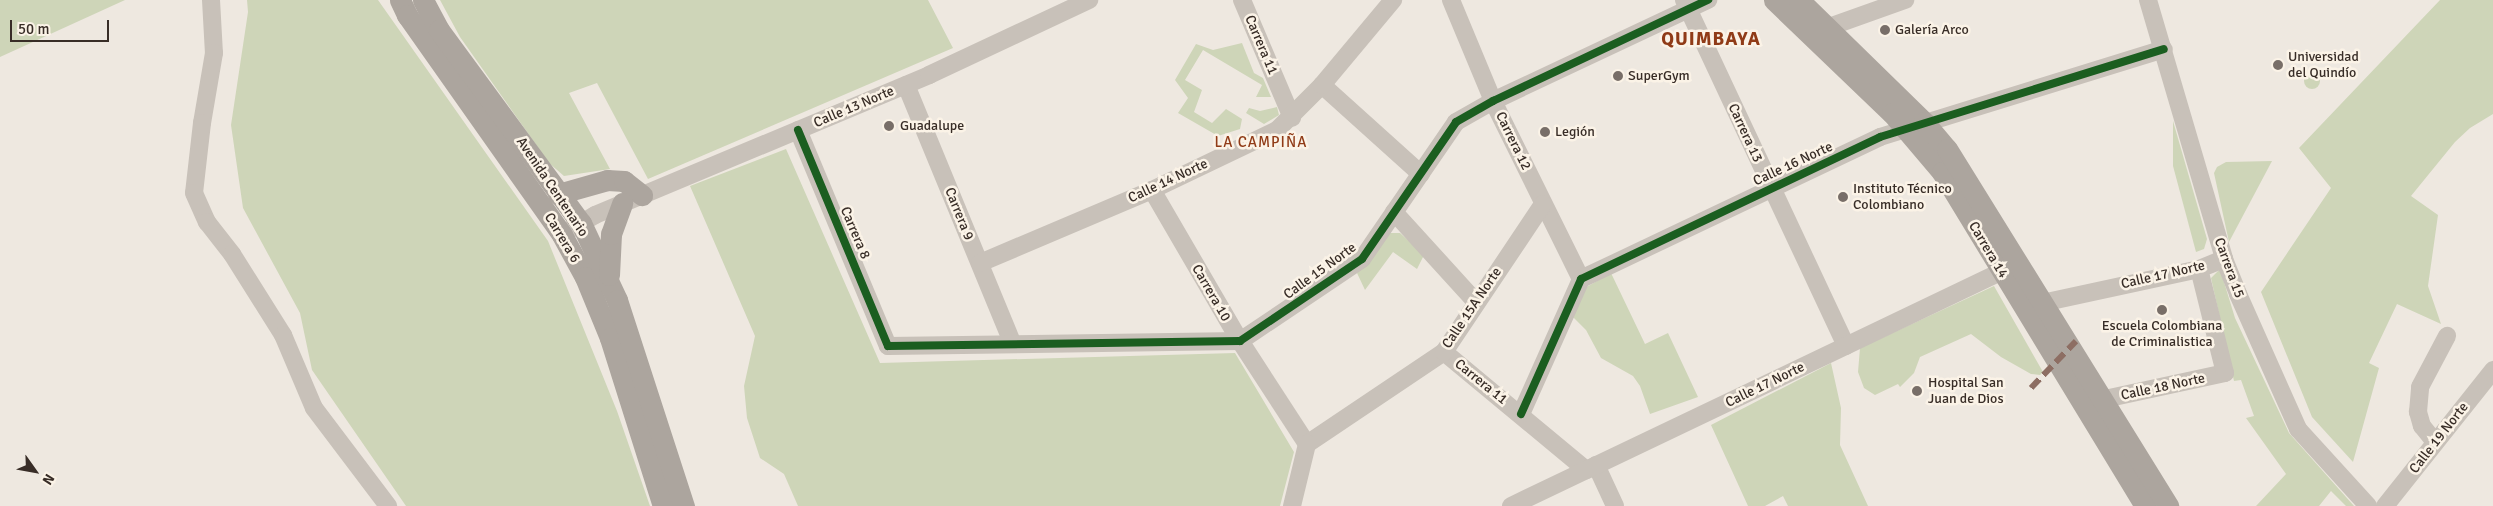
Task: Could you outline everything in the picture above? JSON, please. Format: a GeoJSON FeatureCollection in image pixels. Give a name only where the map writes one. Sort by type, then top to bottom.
{"type":"FeatureCollection","features":[{"type":"Feature","properties":{"kind":"main road","name":"Carrera 6"},"geometry":{"type":"LineString","coordinates":[[400,0],[407,15],[562,235],[585,277],[610,338],[663,506]]}},
{"type":"Feature","properties":{"kind":"main road","name":"Avenida Centenario"},"geometry":{"type":"LineString","coordinates":[[423,0],[439,30],[581,223],[609,280],[631,337],[684,506]]}},
{"type":"Feature","properties":{"kind":"main road","name":"Carrera 14"},"geometry":{"type":"LineString","coordinates":[[1774,0],[1915,126],[1947,149],[2010,268],[2145,506]]}},
{"type":"Feature","properties":{"kind":"main road","name":"Carrera 14"},"geometry":{"type":"LineString","coordinates":[[1799,0],[1829,27],[1915,126]]}},
{"type":"Feature","properties":{"kind":"main road"},"geometry":{"type":"LineString","coordinates":[[558,194],[607,180],[624,181],[642,195]]}},
{"type":"Feature","properties":{"kind":"main road"},"geometry":{"type":"LineString","coordinates":[[609,280],[611,234],[622,203]]}},
{"type":"Feature","properties":{"kind":"main road","name":"Carrera 14"},"geometry":{"type":"LineString","coordinates":[[2010,268],[2042,302],[2100,400],[2168,506]]}},
{"type":"Feature","properties":{"kind":"street"},"geometry":{"type":"LineString","coordinates":[[211,0],[214,53],[202,123],[194,193],[207,222],[232,254],[283,336],[314,408],[388,506]]}},
{"type":"Feature","properties":{"kind":"street","name":"Calle 13 Norte"},"geometry":{"type":"LineString","coordinates":[[562,235],[581,223],[622,203],[906,85],[1089,0]]}},
{"type":"Feature","properties":{"kind":"street","name":"Carrera 11"},"geometry":{"type":"LineString","coordinates":[[1242,0],[1292,118]]}},
{"type":"Feature","properties":{"kind":"street","name":"Calle 14 Norte"},"geometry":{"type":"LineString","coordinates":[[980,263],[1152,190],[1277,130],[1292,118],[1322,85],[1393,0]]}},
{"type":"Feature","properties":{"kind":"street","name":"Carrera 12"},"geometry":{"type":"LineString","coordinates":[[1451,0],[1493,101],[1581,279]]}},
{"type":"Feature","properties":{"kind":"street","name":"Calle 15 Norte"},"geometry":{"type":"LineString","coordinates":[[1240,342],[1362,259],[1456,122],[1493,101],[1686,5],[1708,0]]}},
{"type":"Feature","properties":{"kind":"street"},"geometry":{"type":"LineString","coordinates":[[1829,27],[1905,0]]}},
{"type":"Feature","properties":{"kind":"street","name":"Carrera 15"},"geometry":{"type":"LineString","coordinates":[[2148,0],[2164,49],[2224,258],[2298,429],[2368,506]]}},
{"type":"Feature","properties":{"kind":"street","name":"Carrera 13"},"geometry":{"type":"LineString","coordinates":[[1686,5],[1770,188],[1846,346]]}},
{"type":"Feature","properties":{"kind":"street","name":"Calle 16 Norte"},"geometry":{"type":"LineString","coordinates":[[1581,279],[1880,137],[2164,49]]}},
{"type":"Feature","properties":{"kind":"street","name":"Carrera 9"},"geometry":{"type":"LineString","coordinates":[[906,85],[1013,344]]}},
{"type":"Feature","properties":{"kind":"street"},"geometry":{"type":"LineString","coordinates":[[1322,85],[1420,174]]}},
{"type":"Feature","properties":{"kind":"street","name":"Carrera 8"},"geometry":{"type":"LineString","coordinates":[[798,130],[888,346],[1013,344]]}},
{"type":"Feature","properties":{"kind":"street","name":"Carrera 10"},"geometry":{"type":"LineString","coordinates":[[1152,190],[1240,342],[1307,444]]}},
{"type":"Feature","properties":{"kind":"street","name":"Calle 15A Norte"},"geometry":{"type":"LineString","coordinates":[[1307,444],[1444,352],[1543,204]]}},
{"type":"Feature","properties":{"kind":"street"},"geometry":{"type":"LineString","coordinates":[[1394,212],[1476,302]]}},
{"type":"Feature","properties":{"kind":"street","name":"Calle 17 Norte"},"geometry":{"type":"LineString","coordinates":[[2042,302],[2200,269],[2224,258]]}},
{"type":"Feature","properties":{"kind":"street","name":"Calle 17 Norte"},"geometry":{"type":"LineString","coordinates":[[1511,506],[2010,268]]}},
{"type":"Feature","properties":{"kind":"street","name":"Carrera 15"},"geometry":{"type":"LineString","coordinates":[[2200,269],[2225,373]]}},
{"type":"Feature","properties":{"kind":"street"},"geometry":{"type":"LineString","coordinates":[[1521,414],[1581,279]]}},
{"type":"Feature","properties":{"kind":"street"},"geometry":{"type":"LineString","coordinates":[[2435,442],[2420,419],[2420,387],[2447,336]]}},
{"type":"Feature","properties":{"kind":"street"},"geometry":{"type":"LineString","coordinates":[[1013,344],[1240,342]]}},
{"type":"Feature","properties":{"kind":"street","name":"Carrera 11"},"geometry":{"type":"LineString","coordinates":[[1444,352],[1591,468],[1615,506]]}},
{"type":"Feature","properties":{"kind":"street","name":"Calle 19 Norte"},"geometry":{"type":"LineString","coordinates":[[2385,506],[2493,370]]}},
{"type":"Feature","properties":{"kind":"street","name":"Calle 18 Norte"},"geometry":{"type":"LineString","coordinates":[[2100,400],[2225,373]]}},
{"type":"Feature","properties":{"kind":"street"},"geometry":{"type":"LineString","coordinates":[[1292,506],[1307,444]]}},
{"type":"Feature","properties":{"kind":"green space"},"geometry":{"type":"Polygon","coordinates":[[[0,0],[125,0],[0,57],[0,0]]]}},
{"type":"Feature","properties":{"kind":"green space"},"geometry":{"type":"Polygon","coordinates":[[[247,0],[378,0],[548,241],[617,411],[650,506],[406,506],[312,370],[300,313],[243,208],[231,125],[248,12],[247,0]]]}},
{"type":"Feature","properties":{"kind":"green space"},"geometry":{"type":"Polygon","coordinates":[[[440,0],[928,0],[953,48],[648,179],[597,83],[569,93],[610,169],[564,176],[549,163],[460,37],[440,0]]]}},
{"type":"Feature","properties":{"kind":"green space"},"geometry":{"type":"Polygon","coordinates":[[[2440,0],[2493,0],[2493,114],[2470,128],[2455,142],[2411,196],[2438,215],[2428,286],[2441,324],[2397,304],[2369,363],[2379,368],[2353,462],[2312,417],[2261,292],[2331,188],[2299,148],[2440,0]]]}},
{"type":"Feature","properties":{"kind":"green space"},"geometry":{"type":"Polygon","coordinates":[[[1242,43],[1254,73],[1263,78],[1271,97],[1256,97],[1262,85],[1203,50],[1185,80],[1202,90],[1194,112],[1212,123],[1226,109],[1242,119],[1240,129],[1218,136],[1178,113],[1188,98],[1175,80],[1196,44],[1213,50],[1242,43]]]}},
{"type":"Feature","properties":{"kind":"green space"},"geometry":{"type":"Polygon","coordinates":[[[2312,73],[2320,81],[2312,89],[2304,81],[2312,73]]]}},
{"type":"Feature","properties":{"kind":"green space"},"geometry":{"type":"Polygon","coordinates":[[[1277,107],[1279,115],[1264,124],[1246,113],[1249,108],[1260,111],[1277,107]]]}},
{"type":"Feature","properties":{"kind":"green space"},"geometry":{"type":"Polygon","coordinates":[[[2173,121],[2207,239],[2204,249],[2196,252],[2173,166],[2173,121]]]}},
{"type":"Feature","properties":{"kind":"green space"},"geometry":{"type":"Polygon","coordinates":[[[786,149],[880,363],[1235,353],[1294,452],[1280,506],[798,506],[784,474],[760,458],[747,418],[744,386],[755,336],[690,186],[786,149]]]}},
{"type":"Feature","properties":{"kind":"green space"},"geometry":{"type":"Polygon","coordinates":[[[2272,161],[2229,242],[2214,173],[2217,167],[2226,162],[2272,161]]]}},
{"type":"Feature","properties":{"kind":"green space"},"geometry":{"type":"Polygon","coordinates":[[[1388,233],[1400,233],[1424,255],[1417,269],[1393,252],[1365,290],[1357,273],[1388,233]]]}},
{"type":"Feature","properties":{"kind":"green space"},"geometry":{"type":"Polygon","coordinates":[[[2220,269],[2235,318],[2289,433],[2354,506],[2346,506],[2331,491],[2319,506],[2256,506],[2286,474],[2246,418],[2254,416],[2241,380],[2234,381],[2211,278],[2220,269]]]}},
{"type":"Feature","properties":{"kind":"green space"},"geometry":{"type":"Polygon","coordinates":[[[1611,273],[1645,344],[1668,333],[1698,397],[1650,414],[1640,386],[1633,376],[1601,358],[1586,330],[1573,317],[1583,289],[1611,273]]]}},
{"type":"Feature","properties":{"kind":"green space"},"geometry":{"type":"Polygon","coordinates":[[[1994,286],[2043,372],[2040,375],[2031,374],[2001,357],[1971,334],[1920,357],[1914,373],[1900,387],[1898,384],[1875,395],[1864,388],[1858,372],[1860,348],[1994,286]]]}},
{"type":"Feature","properties":{"kind":"green space"},"geometry":{"type":"Polygon","coordinates":[[[1831,363],[1841,408],[1840,445],[1868,506],[1788,506],[1783,496],[1765,506],[1748,506],[1711,425],[1831,363]]]}},
{"type":"Feature","properties":{"kind":"marked path"},"geometry":{"type":"LineString","coordinates":[[2031,388],[2076,341]]}},
{"type":"Feature","properties":{"kind":"cycle path"},"geometry":{"type":"LineString","coordinates":[[798,130],[888,346],[1240,341],[1362,259],[1456,122],[1493,101],[1708,0]]}},
{"type":"Feature","properties":{"kind":"cycle path"},"geometry":{"type":"LineString","coordinates":[[1521,414],[1581,279],[1880,137],[2164,49]]}},
{"type":"Feature","properties":{"kind":"place","name":"Galería Arco"},"geometry":{"type":"Point","coordinates":[1885,30]}},
{"type":"Feature","properties":{"kind":"place","name":"Universidad del Quindío"},"geometry":{"type":"Point","coordinates":[2278,65]}},
{"type":"Feature","properties":{"kind":"place","name":"SuperGym"},"geometry":{"type":"Point","coordinates":[1618,76]}},
{"type":"Feature","properties":{"kind":"place","name":"Guadalupe"},"geometry":{"type":"Point","coordinates":[889,126]}},
{"type":"Feature","properties":{"kind":"place","name":"Legión"},"geometry":{"type":"Point","coordinates":[1545,132]}},
{"type":"Feature","properties":{"kind":"place","name":"Instituto Técnico Colombiano"},"geometry":{"type":"Point","coordinates":[1843,197]}},
{"type":"Feature","properties":{"kind":"place","name":"Escuela Colombiana de Criminalistica"},"geometry":{"type":"Point","coordinates":[2162,310]}},
{"type":"Feature","properties":{"kind":"place","name":"Hospital San Juan de Dios"},"geometry":{"type":"Point","coordinates":[1917,391]}},
{"type":"Feature","properties":{"kind":"district","name":"QUIMBAYA"},"geometry":{"type":"Point","coordinates":[1711,40]}},
{"type":"Feature","properties":{"kind":"district","name":"LA CAMPIÑA"},"geometry":{"type":"Point","coordinates":[1261,143]}}]}
